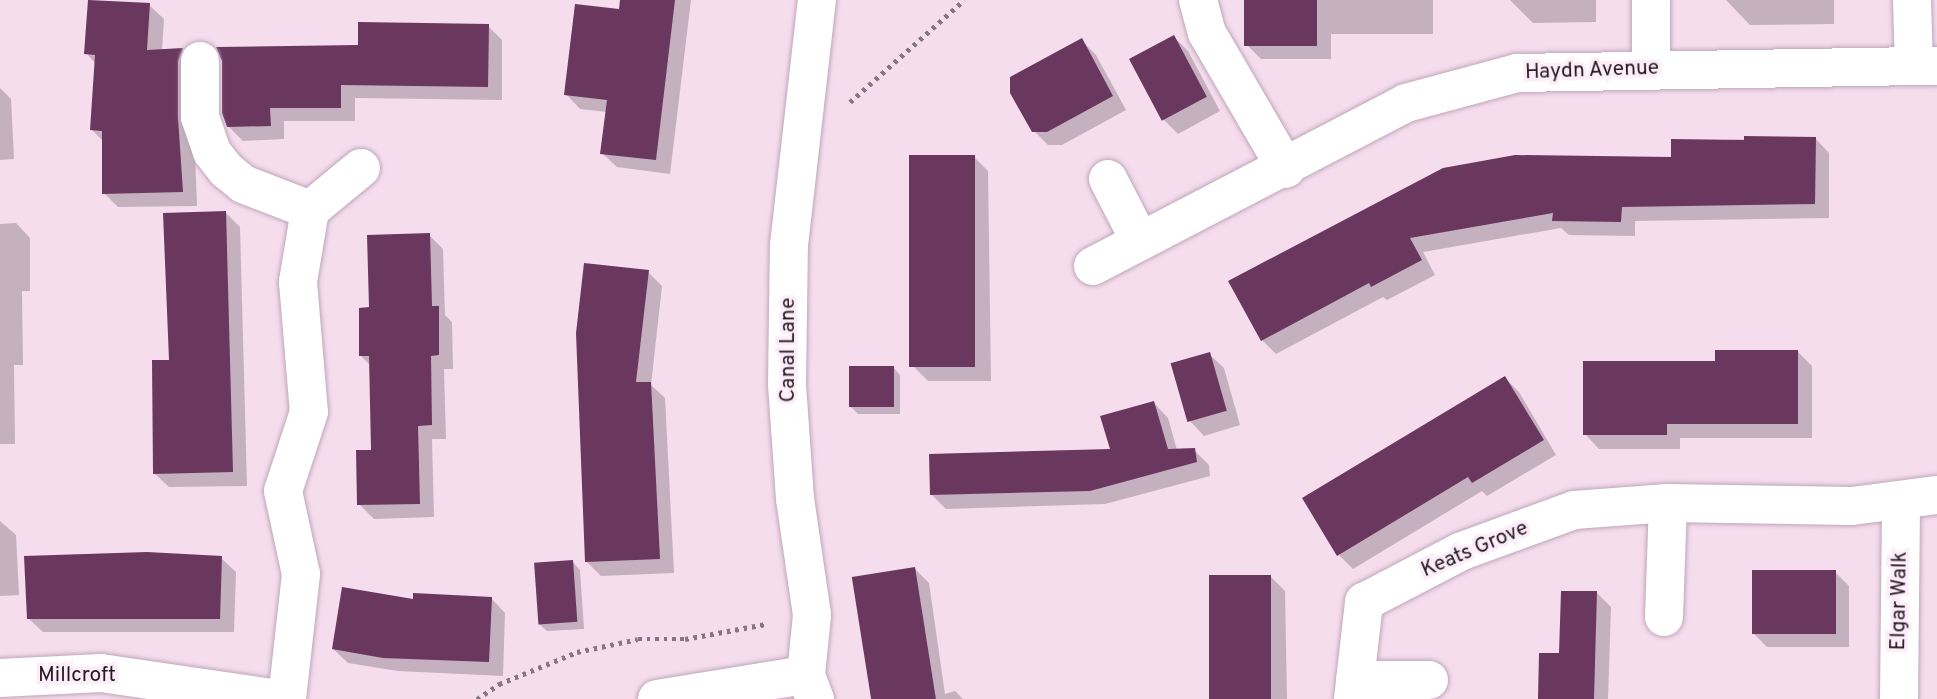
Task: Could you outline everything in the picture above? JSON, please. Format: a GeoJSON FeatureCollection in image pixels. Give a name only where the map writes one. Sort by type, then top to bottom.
{"type":"FeatureCollection","features":[{"type":"Feature","properties":{"kind":"street","name":"Canal Lane"},"geometry":{"type":"LineString","coordinates":[[811,687],[812,615],[795,499],[787,384],[789,245],[817,0]]}},
{"type":"Feature","properties":{"kind":"street"},"geometry":{"type":"LineString","coordinates":[[1198,0],[1207,33],[1286,169]]}},
{"type":"Feature","properties":{"kind":"street"},"geometry":{"type":"LineString","coordinates":[[1651,0],[1651,69]]}},
{"type":"Feature","properties":{"kind":"street","name":"Haydn Avenue"},"geometry":{"type":"LineString","coordinates":[[1093,266],[1286,169],[1406,103],[1517,73],[1925,66],[1912,0]]}},
{"type":"Feature","properties":{"kind":"street"},"geometry":{"type":"LineString","coordinates":[[200,61],[200,117],[212,152],[243,184],[310,209]]}},
{"type":"Feature","properties":{"kind":"street"},"geometry":{"type":"LineString","coordinates":[[286,699],[301,574],[283,491],[309,412],[298,282],[310,209],[360,169]]}},
{"type":"Feature","properties":{"kind":"street"},"geometry":{"type":"LineString","coordinates":[[1108,179],[1140,241]]}},
{"type":"Feature","properties":{"kind":"street","name":"Keats Grove"},"geometry":{"type":"LineString","coordinates":[[1429,680],[1354,689],[1364,602],[1462,551],[1574,510],[1668,503],[1919,499]]}},
{"type":"Feature","properties":{"kind":"street","name":"Elgar Walk"},"geometry":{"type":"LineString","coordinates":[[1899,699],[1919,499]]}},
{"type":"Feature","properties":{"kind":"street"},"geometry":{"type":"LineString","coordinates":[[1664,617],[1668,503]]}},
{"type":"Feature","properties":{"kind":"street","name":"Millcroft"},"geometry":{"type":"LineString","coordinates":[[0,678],[101,673],[279,699]]}},
{"type":"Feature","properties":{"kind":"street"},"geometry":{"type":"LineString","coordinates":[[657,699],[811,687]]}},
{"type":"Feature","properties":{"kind":"path"},"geometry":{"type":"LineString","coordinates":[[799,149],[964,0]]}},
{"type":"Feature","properties":{"kind":"path"},"geometry":{"type":"LineString","coordinates":[[477,699],[499,684],[578,652],[638,639],[685,639],[812,615]]}},
{"type":"Feature","properties":{"kind":"building"},"geometry":{"type":"Polygon","coordinates":[[[88,0],[150,3],[147,50],[183,48],[178,61],[178,117],[183,192],[102,194],[102,131],[90,130],[95,55],[84,54],[88,0]]]}},
{"type":"Feature","properties":{"kind":"building"},"geometry":{"type":"Polygon","coordinates":[[[620,0],[675,0],[656,160],[600,154],[607,100],[564,95],[575,4],[619,9],[620,0]]]}},
{"type":"Feature","properties":{"kind":"building"},"geometry":{"type":"Polygon","coordinates":[[[1244,0],[1317,0],[1317,46],[1244,46],[1244,0]]]}},
{"type":"Feature","properties":{"kind":"building"},"geometry":{"type":"Polygon","coordinates":[[[358,22],[489,24],[488,87],[341,85],[341,108],[270,108],[271,126],[227,127],[222,113],[222,61],[216,47],[358,45],[358,22]]]}},
{"type":"Feature","properties":{"kind":"building"},"geometry":{"type":"Polygon","coordinates":[[[1174,35],[1207,97],[1162,121],[1129,59],[1174,35]]]}},
{"type":"Feature","properties":{"kind":"building"},"geometry":{"type":"Polygon","coordinates":[[[1082,38],[1113,96],[1047,132],[1032,132],[1010,93],[1010,77],[1082,38]]]}},
{"type":"Feature","properties":{"kind":"building"},"geometry":{"type":"Polygon","coordinates":[[[1744,136],[1816,137],[1815,204],[1622,207],[1621,222],[1552,221],[1553,213],[1410,238],[1422,260],[1371,287],[1369,283],[1261,341],[1228,281],[1443,168],[1515,155],[1671,157],[1671,139],[1744,140],[1744,136]]]}},
{"type":"Feature","properties":{"kind":"building"},"geometry":{"type":"Polygon","coordinates":[[[909,155],[975,155],[975,367],[909,367],[909,155]]]}},
{"type":"Feature","properties":{"kind":"building"},"geometry":{"type":"Polygon","coordinates":[[[226,211],[233,472],[153,474],[152,360],[169,360],[163,213],[226,211]]]}},
{"type":"Feature","properties":{"kind":"building"},"geometry":{"type":"Polygon","coordinates":[[[430,233],[432,306],[439,306],[439,355],[431,356],[432,425],[418,426],[420,504],[357,505],[356,450],[371,450],[369,356],[359,356],[359,308],[369,307],[367,235],[430,233]]]}},
{"type":"Feature","properties":{"kind":"building"},"geometry":{"type":"Polygon","coordinates":[[[584,263],[649,270],[636,382],[651,382],[660,559],[585,562],[576,333],[584,263]]]}},
{"type":"Feature","properties":{"kind":"building"},"geometry":{"type":"Polygon","coordinates":[[[1715,350],[1798,350],[1798,424],[1667,424],[1667,435],[1583,435],[1583,361],[1715,361],[1715,350]]]}},
{"type":"Feature","properties":{"kind":"building"},"geometry":{"type":"Polygon","coordinates":[[[1210,352],[1227,411],[1187,422],[1171,363],[1210,352]]]}},
{"type":"Feature","properties":{"kind":"building"},"geometry":{"type":"Polygon","coordinates":[[[849,366],[894,366],[894,407],[849,407],[849,366]]]}},
{"type":"Feature","properties":{"kind":"building"},"geometry":{"type":"Polygon","coordinates":[[[1505,376],[1544,440],[1472,483],[1468,477],[1337,556],[1302,498],[1505,376]]]}},
{"type":"Feature","properties":{"kind":"building"},"geometry":{"type":"Polygon","coordinates":[[[1154,401],[1168,449],[1195,448],[1197,462],[1090,491],[930,495],[929,454],[1110,449],[1100,416],[1154,401]]]}},
{"type":"Feature","properties":{"kind":"building"},"geometry":{"type":"Polygon","coordinates":[[[147,552],[222,556],[220,619],[27,619],[24,556],[147,552]]]}},
{"type":"Feature","properties":{"kind":"building"},"geometry":{"type":"Polygon","coordinates":[[[573,560],[577,622],[538,625],[534,563],[573,560]]]}},
{"type":"Feature","properties":{"kind":"building"},"geometry":{"type":"Polygon","coordinates":[[[915,567],[936,699],[871,699],[852,577],[915,567]]]}},
{"type":"Feature","properties":{"kind":"building"},"geometry":{"type":"Polygon","coordinates":[[[1752,570],[1836,570],[1836,634],[1752,634],[1752,570]]]}},
{"type":"Feature","properties":{"kind":"building"},"geometry":{"type":"Polygon","coordinates":[[[1209,575],[1271,575],[1271,699],[1209,699],[1209,575]]]}},
{"type":"Feature","properties":{"kind":"building"},"geometry":{"type":"Polygon","coordinates":[[[342,587],[413,599],[413,593],[492,597],[489,662],[383,658],[332,649],[342,587]]]}},
{"type":"Feature","properties":{"kind":"building"},"geometry":{"type":"Polygon","coordinates":[[[1561,591],[1597,591],[1594,699],[1538,699],[1539,653],[1559,653],[1561,591]]]}}]}
